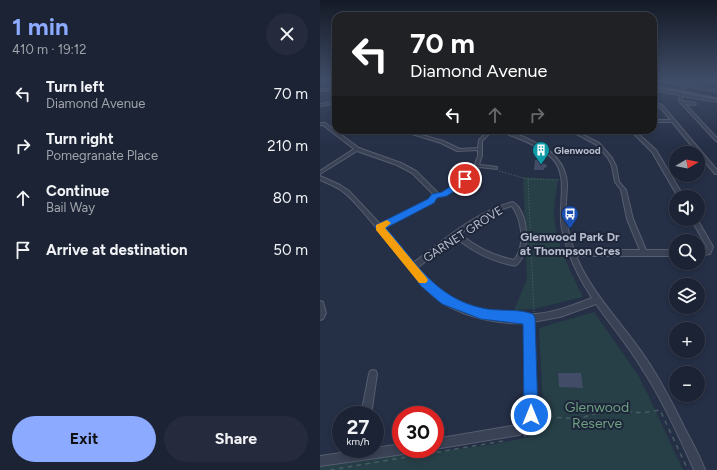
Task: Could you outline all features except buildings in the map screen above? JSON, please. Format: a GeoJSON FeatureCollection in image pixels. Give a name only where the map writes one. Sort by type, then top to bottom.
{"type":"FeatureCollection","features":[{"type":"Feature","properties":{"kind":"street"},"geometry":{"type":"LineString","coordinates":[[683,103],[717,140]]}},
{"type":"Feature","properties":{"kind":"street"},"geometry":{"type":"LineString","coordinates":[[688,103],[694,104]]}},
{"type":"Feature","properties":{"kind":"street"},"geometry":{"type":"LineString","coordinates":[[657,104],[661,106],[717,172]]}},
{"type":"Feature","properties":{"kind":"street"},"geometry":{"type":"LineString","coordinates":[[657,121],[674,121]]}},
{"type":"Feature","properties":{"kind":"street"},"geometry":{"type":"LineString","coordinates":[[322,124],[332,131]]}},
{"type":"Feature","properties":{"kind":"street"},"geometry":{"type":"LineString","coordinates":[[337,134],[357,148],[399,164],[420,177],[435,193],[435,196]]}},
{"type":"Feature","properties":{"kind":"street"},"geometry":{"type":"LineString","coordinates":[[414,134],[459,150],[479,149]]}},
{"type":"Feature","properties":{"kind":"street"},"geometry":{"type":"LineString","coordinates":[[380,227],[431,201],[435,196],[444,194],[456,187],[478,166],[480,140],[487,134]]}},
{"type":"Feature","properties":{"kind":"street"},"geometry":{"type":"LineString","coordinates":[[508,134],[539,147],[552,156],[559,164],[565,180],[562,202],[564,223],[572,253],[586,282],[597,300],[632,346],[657,384],[700,470]]}},
{"type":"Feature","properties":{"kind":"street"},"geometry":{"type":"LineString","coordinates":[[579,134],[595,142],[610,159],[614,166],[617,182],[622,190],[630,218],[644,253]]}},
{"type":"Feature","properties":{"kind":"street"},"geometry":{"type":"LineString","coordinates":[[636,134],[654,151],[677,190]]}},
{"type":"Feature","properties":{"kind":"street"},"geometry":{"type":"LineString","coordinates":[[320,173],[357,148]]}},
{"type":"Feature","properties":{"kind":"street"},"geometry":{"type":"LineString","coordinates":[[478,166],[495,168]]}},
{"type":"Feature","properties":{"kind":"street"},"geometry":{"type":"LineString","coordinates":[[320,178],[346,191],[380,227],[413,267],[424,283],[446,301],[462,308],[499,317],[569,311],[597,300]]}},
{"type":"Feature","properties":{"kind":"street","name":"GARNET GROVE"},"geometry":{"type":"LineString","coordinates":[[413,267],[457,235],[497,209],[514,204],[519,210],[523,238],[520,258],[515,263],[493,258],[476,251],[457,235]]}},
{"type":"Feature","properties":{"kind":"street"},"geometry":{"type":"LineString","coordinates":[[699,226],[714,250]]}},
{"type":"Feature","properties":{"kind":"street"},"geometry":{"type":"LineString","coordinates":[[572,253],[669,253]]}},
{"type":"Feature","properties":{"kind":"street"},"geometry":{"type":"LineString","coordinates":[[320,304],[321,315]]}},
{"type":"Feature","properties":{"kind":"street"},"geometry":{"type":"LineString","coordinates":[[444,443],[520,430],[528,424],[531,415],[532,315]]}},
{"type":"Feature","properties":{"kind":"street"},"geometry":{"type":"LineString","coordinates":[[368,406],[373,374]]}},
{"type":"Feature","properties":{"kind":"street"},"geometry":{"type":"LineString","coordinates":[[320,461],[332,458]]}},
{"type":"Feature","properties":{"kind":"path"},"geometry":{"type":"LineString","coordinates":[[495,168],[528,179],[559,180]]}},
{"type":"Feature","properties":{"kind":"path"},"geometry":{"type":"LineString","coordinates":[[528,179],[532,315]]}},
{"type":"Feature","properties":{"kind":"path"},"geometry":{"type":"LineString","coordinates":[[536,422],[539,416],[578,419],[609,409],[642,413],[660,410],[688,470]]}},
{"type":"Feature","properties":{"kind":"path"},"geometry":{"type":"LineString","coordinates":[[519,437],[526,435],[533,427]]}},
{"type":"Feature","properties":{"kind":"path"},"geometry":{"type":"LineString","coordinates":[[330,470],[505,441]]}},
{"type":"Feature","properties":{"kind":"green space"},"geometry":{"type":"Polygon","coordinates":[[[523,177],[558,179],[554,204],[557,235],[564,256],[583,297],[534,309],[514,310],[527,279],[523,177]]]}},
{"type":"Feature","properties":{"kind":"green space","name":"Glenwood Reserve"},"geometry":{"type":"Polygon","coordinates":[[[594,312],[638,375],[683,470],[320,470],[320,464],[363,458],[384,458],[384,456],[392,455],[392,458],[444,458],[444,451],[502,443],[528,437],[543,406],[539,329],[594,312]]]}},
{"type":"Feature","properties":{"kind":"slow traffic"},"geometry":{"type":"LineString","coordinates":[[387,223],[380,227],[422,280]]}},
{"type":"Feature","properties":{"kind":"place","name":"Glenwood"},"geometry":{"type":"Point","coordinates":[541,165]}},
{"type":"Feature","properties":{"kind":"place","name":"Glenwood Park Dr at Thompson Cres"},"geometry":{"type":"Point","coordinates":[570,229]}},
{"type":"Feature","properties":{"kind":"route"},"geometry":{"type":"LineString","coordinates":[[465,179],[456,187],[444,194],[435,196],[431,201],[380,227],[413,267],[424,283],[446,301],[481,314],[519,319],[529,318],[531,415]]}}]}
